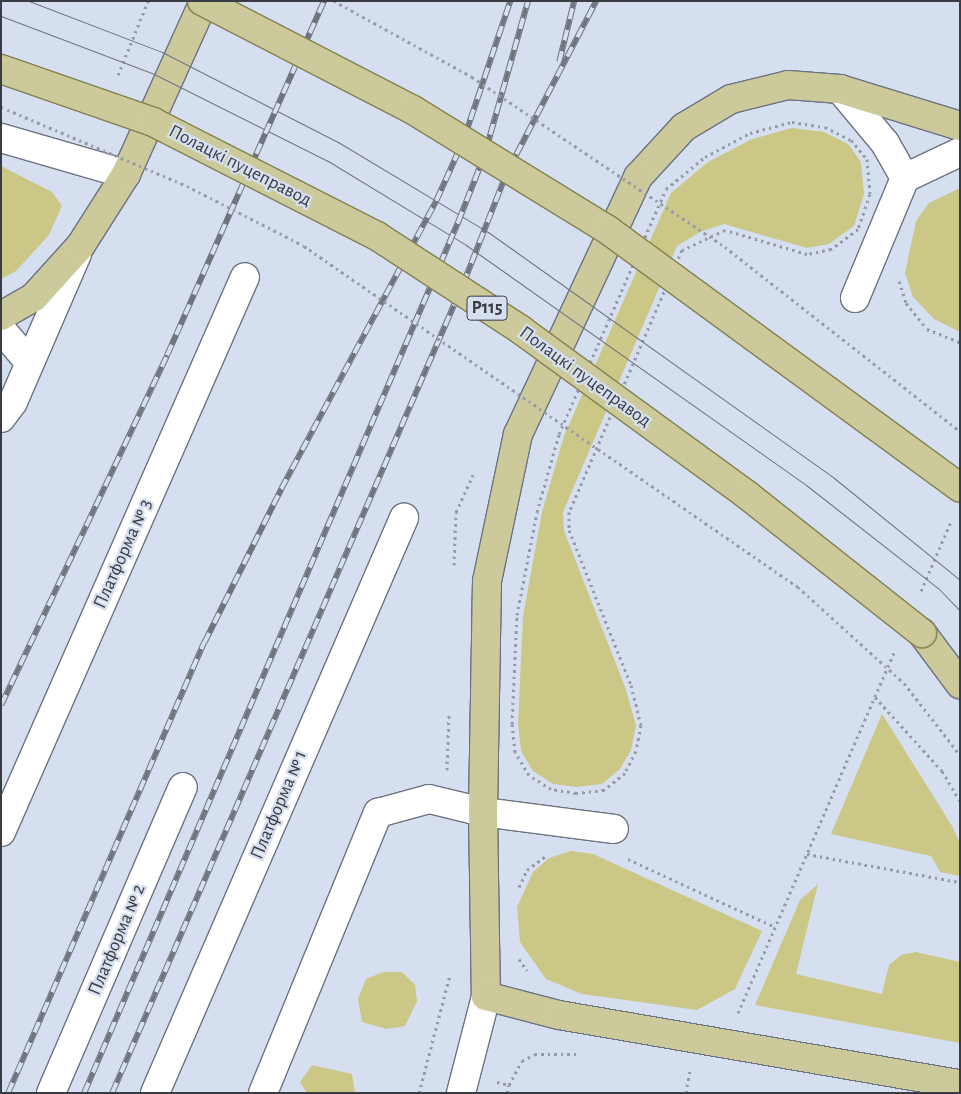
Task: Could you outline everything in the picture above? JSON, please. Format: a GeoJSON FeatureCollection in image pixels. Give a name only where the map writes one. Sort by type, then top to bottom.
{"type":"FeatureCollection","features":[{"type":"Feature","properties":{"kind":"main road"},"geometry":{"type":"LineString","coordinates":[[1,316],[34,297],[81,245],[126,174],[203,1],[413,110],[608,230],[958,499]]}},
{"type":"Feature","properties":{"kind":"main road","name":"Полацкі пуцеправод"},"geometry":{"type":"LineString","coordinates":[[1,69],[153,122],[376,236],[529,336],[747,495],[922,633],[960,684]]}},
{"type":"Feature","properties":{"kind":"main road"},"geometry":{"type":"LineString","coordinates":[[960,126],[840,89],[788,84],[730,99],[684,127],[638,177],[518,434],[487,581],[483,812],[486,996],[559,1014],[960,1084]]}},
{"type":"Feature","properties":{"kind":"street"},"geometry":{"type":"LineString","coordinates":[[840,89],[885,142],[905,178]]}},
{"type":"Feature","properties":{"kind":"street"},"geometry":{"type":"LineString","coordinates":[[2,139],[126,174]]}},
{"type":"Feature","properties":{"kind":"street"},"geometry":{"type":"LineString","coordinates":[[855,298],[905,178],[960,152]]}},
{"type":"Feature","properties":{"kind":"street"},"geometry":{"type":"LineString","coordinates":[[1,418],[13,402],[28,360],[81,245]]}},
{"type":"Feature","properties":{"kind":"street","name":"Платформа № 3"},"geometry":{"type":"LineString","coordinates":[[1,832],[245,277]]}},
{"type":"Feature","properties":{"kind":"street"},"geometry":{"type":"LineString","coordinates":[[1,329],[28,360]]}},
{"type":"Feature","properties":{"kind":"street","name":"Платформа № 1"},"geometry":{"type":"LineString","coordinates":[[155,1093],[404,518]]}},
{"type":"Feature","properties":{"kind":"street","name":"Платформа № 2"},"geometry":{"type":"LineString","coordinates":[[51,1093],[184,787]]}},
{"type":"Feature","properties":{"kind":"street"},"geometry":{"type":"LineString","coordinates":[[263,1093],[378,813],[429,798],[483,812],[614,829]]}},
{"type":"Feature","properties":{"kind":"street"},"geometry":{"type":"LineString","coordinates":[[463,1083],[486,996]]}},
{"type":"Feature","properties":{"kind":"path"},"geometry":{"type":"LineString","coordinates":[[334,1],[472,77],[725,247],[960,431]]}},
{"type":"Feature","properties":{"kind":"path"},"geometry":{"type":"LineString","coordinates":[[1,107],[187,186],[304,246],[798,587],[904,683],[960,755]]}},
{"type":"Feature","properties":{"kind":"path"},"geometry":{"type":"LineString","coordinates":[[609,178],[614,169]]}},
{"type":"Feature","properties":{"kind":"path"},"geometry":{"type":"LineString","coordinates":[[897,276],[906,304],[927,328],[960,342]]}},
{"type":"Feature","properties":{"kind":"path"},"geometry":{"type":"LineString","coordinates":[[510,395],[514,386]]}},
{"type":"Feature","properties":{"kind":"path"},"geometry":{"type":"LineString","coordinates":[[454,570],[456,512],[477,467]]}},
{"type":"Feature","properties":{"kind":"path"},"geometry":{"type":"LineString","coordinates":[[917,599],[958,499]]}},
{"type":"Feature","properties":{"kind":"path"},"geometry":{"type":"LineString","coordinates":[[736,1016],[898,644]]}},
{"type":"Feature","properties":{"kind":"path"},"geometry":{"type":"LineString","coordinates":[[875,697],[942,770],[960,801]]}},
{"type":"Feature","properties":{"kind":"path"},"geometry":{"type":"LineString","coordinates":[[445,802],[449,706]]}},
{"type":"Feature","properties":{"kind":"path"},"geometry":{"type":"LineString","coordinates":[[516,893],[527,870],[557,850]]}},
{"type":"Feature","properties":{"kind":"path"},"geometry":{"type":"LineString","coordinates":[[807,854],[960,882]]}},
{"type":"Feature","properties":{"kind":"path"},"geometry":{"type":"LineString","coordinates":[[621,856],[775,927]]}},
{"type":"Feature","properties":{"kind":"path"},"geometry":{"type":"LineString","coordinates":[[515,952],[530,976]]}},
{"type":"Feature","properties":{"kind":"path"},"geometry":{"type":"LineString","coordinates":[[419,1093],[453,966]]}},
{"type":"Feature","properties":{"kind":"path"},"geometry":{"type":"LineString","coordinates":[[728,1016],[746,1018]]}},
{"type":"Feature","properties":{"kind":"path"},"geometry":{"type":"LineString","coordinates":[[507,1093],[522,1061],[535,1054],[581,1054]]}},
{"type":"Feature","properties":{"kind":"path"},"geometry":{"type":"LineString","coordinates":[[425,1067],[463,1083],[510,1085]]}},
{"type":"Feature","properties":{"kind":"path"},"geometry":{"type":"LineString","coordinates":[[681,1070],[699,1073]]}},
{"type":"Feature","properties":{"kind":"path"},"geometry":{"type":"LineString","coordinates":[[686,1093],[690,1071]]}},
{"type":"Feature","properties":{"kind":"shaded area"},"geometry":{"type":"Polygon","coordinates":[[[792,128],[824,132],[848,144],[861,162],[864,194],[854,226],[829,244],[807,248],[724,224],[700,232],[677,246],[563,512],[564,531],[625,687],[636,725],[631,750],[620,769],[602,784],[576,787],[553,784],[533,771],[521,751],[518,724],[523,616],[542,512],[564,436],[671,193],[708,162],[752,139],[792,128]]]}},
{"type":"Feature","properties":{"kind":"shaded area"},"geometry":{"type":"Polygon","coordinates":[[[1,166],[52,192],[62,206],[49,235],[16,271],[1,279],[1,166]]]}},
{"type":"Feature","properties":{"kind":"shaded area"},"geometry":{"type":"Polygon","coordinates":[[[960,188],[960,332],[934,319],[913,297],[905,273],[916,221],[929,203],[960,188]]]}},
{"type":"Feature","properties":{"kind":"shaded area"},"geometry":{"type":"Polygon","coordinates":[[[882,714],[952,826],[960,843],[960,876],[940,872],[931,856],[831,834],[882,714]]]}},
{"type":"Feature","properties":{"kind":"shaded area"},"geometry":{"type":"Polygon","coordinates":[[[571,851],[593,854],[762,931],[735,989],[697,1010],[582,994],[546,979],[520,942],[517,907],[533,872],[549,858],[571,851]]]}},
{"type":"Feature","properties":{"kind":"shaded area"},"geometry":{"type":"Polygon","coordinates":[[[818,884],[796,974],[882,994],[889,965],[901,955],[916,952],[960,962],[960,1043],[755,1005],[800,900],[818,884]]]}},
{"type":"Feature","properties":{"kind":"shaded area"},"geometry":{"type":"Polygon","coordinates":[[[383,972],[402,972],[415,985],[417,1001],[405,1026],[386,1029],[362,1022],[358,999],[366,979],[383,972]]]}},
{"type":"Feature","properties":{"kind":"shaded area"},"geometry":{"type":"Polygon","coordinates":[[[312,1065],[352,1074],[355,1093],[307,1093],[300,1082],[312,1065]]]}},
{"type":"Feature","properties":{"kind":"tram line"},"geometry":{"type":"LineString","coordinates":[[29,1],[162,52],[338,142],[488,232],[834,478],[960,580]]}},
{"type":"Feature","properties":{"kind":"tram line"},"geometry":{"type":"LineString","coordinates":[[1,16],[152,73],[328,161],[466,245],[806,485],[939,589],[960,611]]}},
{"type":"Feature","properties":{"kind":"railway"},"geometry":{"type":"LineString","coordinates":[[1,705],[167,355],[324,1]]}},
{"type":"Feature","properties":{"kind":"railway"},"geometry":{"type":"LineString","coordinates":[[8,1093],[204,643],[281,489],[436,201],[463,141],[510,1]]}},
{"type":"Feature","properties":{"kind":"railway"},"geometry":{"type":"LineString","coordinates":[[84,1093],[458,222],[484,156],[528,1]]}},
{"type":"Feature","properties":{"kind":"railway"},"geometry":{"type":"LineString","coordinates":[[559,62],[574,1]]}},
{"type":"Feature","properties":{"kind":"railway"},"geometry":{"type":"LineString","coordinates":[[112,1093],[463,284],[506,174],[596,1]]}}]}
